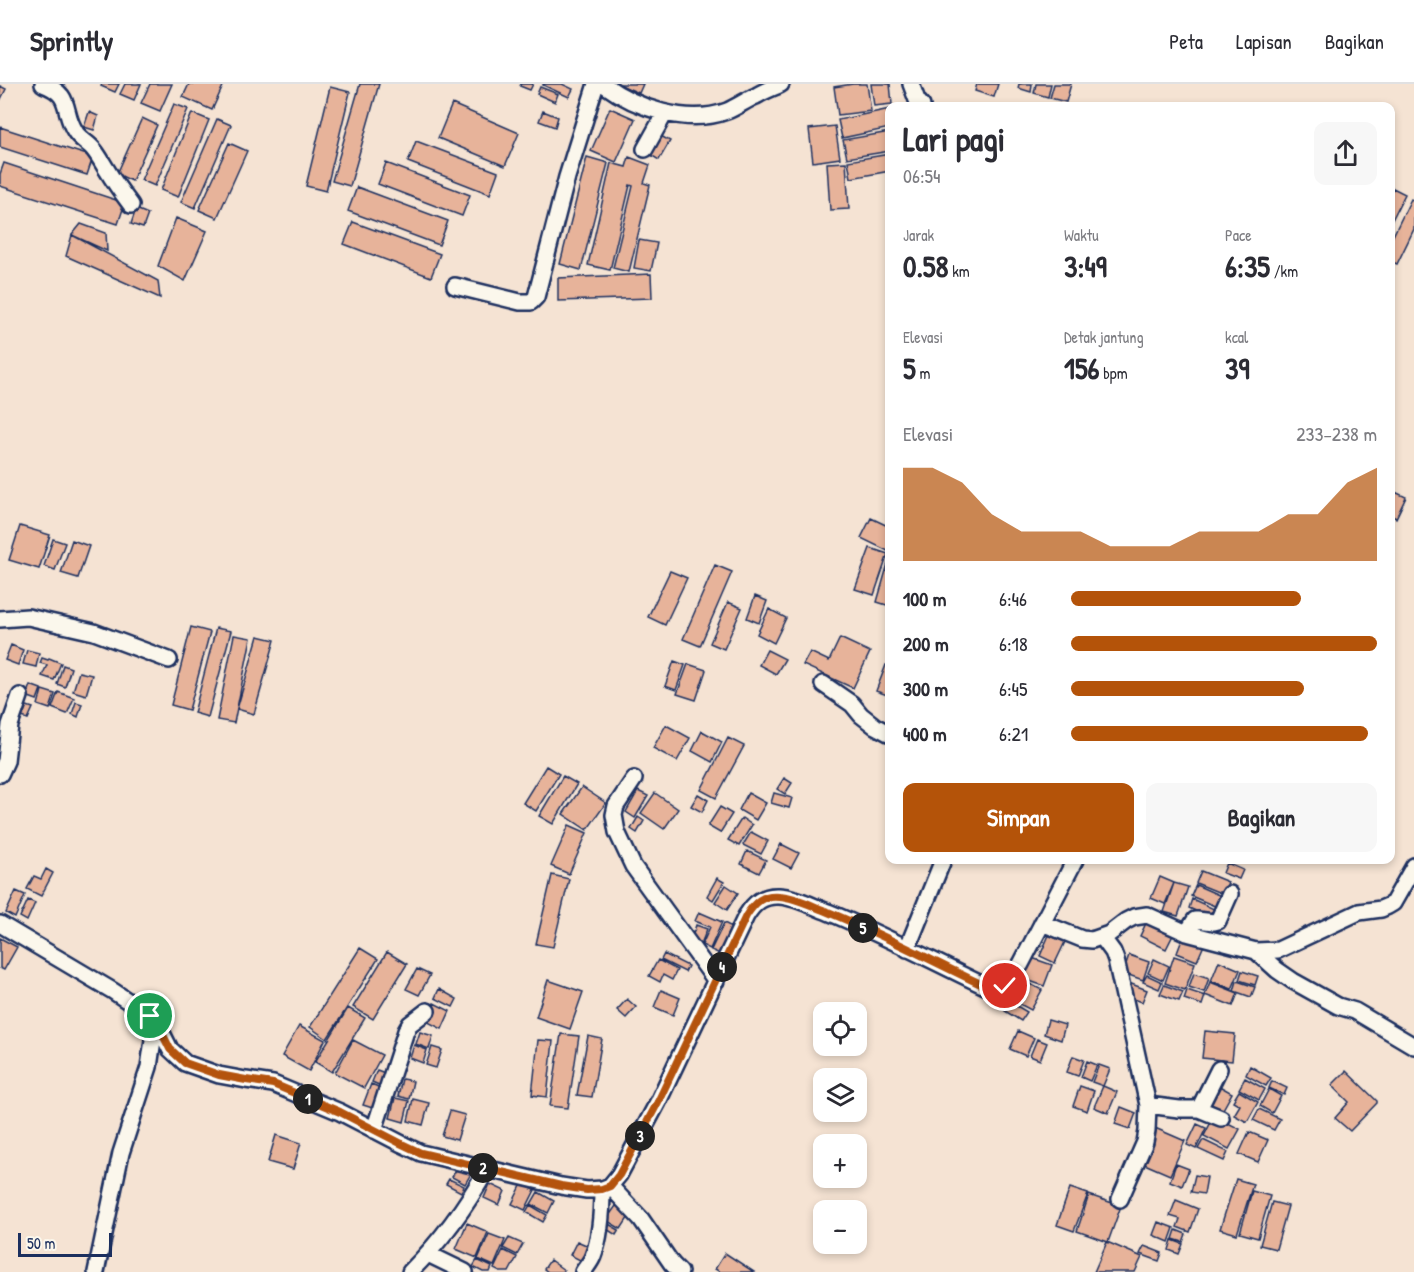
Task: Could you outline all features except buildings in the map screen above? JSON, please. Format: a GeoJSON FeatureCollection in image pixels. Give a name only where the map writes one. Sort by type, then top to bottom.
{"type":"FeatureCollection","features":[{"type":"Feature","properties":{"kind":"street"},"geometry":{"type":"LineString","coordinates":[[43,84],[63,98],[76,134],[94,150],[130,204]]}},
{"type":"Feature","properties":{"kind":"street"},"geometry":{"type":"LineString","coordinates":[[455,286],[520,302],[531,302],[536,297],[567,177],[596,84]]}},
{"type":"Feature","properties":{"kind":"street"},"geometry":{"type":"LineString","coordinates":[[603,84],[618,95],[665,113],[694,117],[728,111],[781,84]]}},
{"type":"Feature","properties":{"kind":"street"},"geometry":{"type":"LineString","coordinates":[[910,84],[918,102]]}},
{"type":"Feature","properties":{"kind":"street"},"geometry":{"type":"LineString","coordinates":[[645,149],[665,113]]}},
{"type":"Feature","properties":{"kind":"street"},"geometry":{"type":"LineString","coordinates":[[0,619],[28,616],[94,632],[169,660]]}},
{"type":"Feature","properties":{"kind":"street"},"geometry":{"type":"LineString","coordinates":[[823,684],[852,704],[875,726],[885,731]]}},
{"type":"Feature","properties":{"kind":"street"},"geometry":{"type":"LineString","coordinates":[[0,774],[6,761],[10,725],[20,696]]}},
{"type":"Feature","properties":{"kind":"street"},"geometry":{"type":"LineString","coordinates":[[634,779],[616,806],[614,815],[617,832],[633,866],[716,981]]}},
{"type":"Feature","properties":{"kind":"street"},"geometry":{"type":"LineString","coordinates":[[907,949],[941,864]]}},
{"type":"Feature","properties":{"kind":"street"},"geometry":{"type":"LineString","coordinates":[[583,1272],[597,1244],[606,1188],[619,1175],[658,1102],[746,916],[759,900],[766,896],[795,898],[850,921],[987,987],[1000,988],[1005,986],[1021,964],[1073,864]]}},
{"type":"Feature","properties":{"kind":"street"},"geometry":{"type":"LineString","coordinates":[[1042,923],[1082,939],[1092,940],[1102,937],[1134,917],[1147,915],[1187,933],[1256,951],[1278,950],[1359,912],[1393,903],[1414,866]]}},
{"type":"Feature","properties":{"kind":"street"},"geometry":{"type":"LineString","coordinates":[[1187,933],[1195,920],[1218,921],[1230,894]]}},
{"type":"Feature","properties":{"kind":"street"},"geometry":{"type":"LineString","coordinates":[[0,924],[150,1016],[170,1049],[185,1063],[219,1075],[273,1084],[340,1112],[421,1153],[561,1186],[587,1190],[606,1188],[641,1220],[680,1272]]}},
{"type":"Feature","properties":{"kind":"street"},"geometry":{"type":"LineString","coordinates":[[1102,937],[1116,960],[1148,1105],[1145,1142],[1120,1199]]}},
{"type":"Feature","properties":{"kind":"street"},"geometry":{"type":"LineString","coordinates":[[1256,951],[1293,981],[1338,1006],[1355,1011],[1414,1046]]}},
{"type":"Feature","properties":{"kind":"street"},"geometry":{"type":"LineString","coordinates":[[374,1130],[406,1031],[410,1024],[427,1011]]}},
{"type":"Feature","properties":{"kind":"street"},"geometry":{"type":"LineString","coordinates":[[96,1272],[121,1153],[149,1067],[153,1040],[150,1016]]}},
{"type":"Feature","properties":{"kind":"street"},"geometry":{"type":"LineString","coordinates":[[1199,1109],[1219,1069]]}},
{"type":"Feature","properties":{"kind":"street"},"geometry":{"type":"LineString","coordinates":[[1148,1105],[1199,1109],[1221,1118]]}},
{"type":"Feature","properties":{"kind":"street"},"geometry":{"type":"LineString","coordinates":[[410,1272],[428,1254],[466,1205],[488,1169]]}},
{"type":"Feature","properties":{"kind":"street"},"geometry":{"type":"LineString","coordinates":[[428,1254],[465,1272]]}},
{"type":"Feature","properties":{"kind":"route"},"geometry":{"type":"LineString","coordinates":[[150,1016],[170,1049],[185,1063],[219,1075],[273,1084],[340,1112],[421,1153],[587,1190],[610,1186],[619,1175],[658,1102],[746,916],[752,906],[766,896],[795,898],[850,921],[987,987],[993,989],[1005,986]]}}]}
